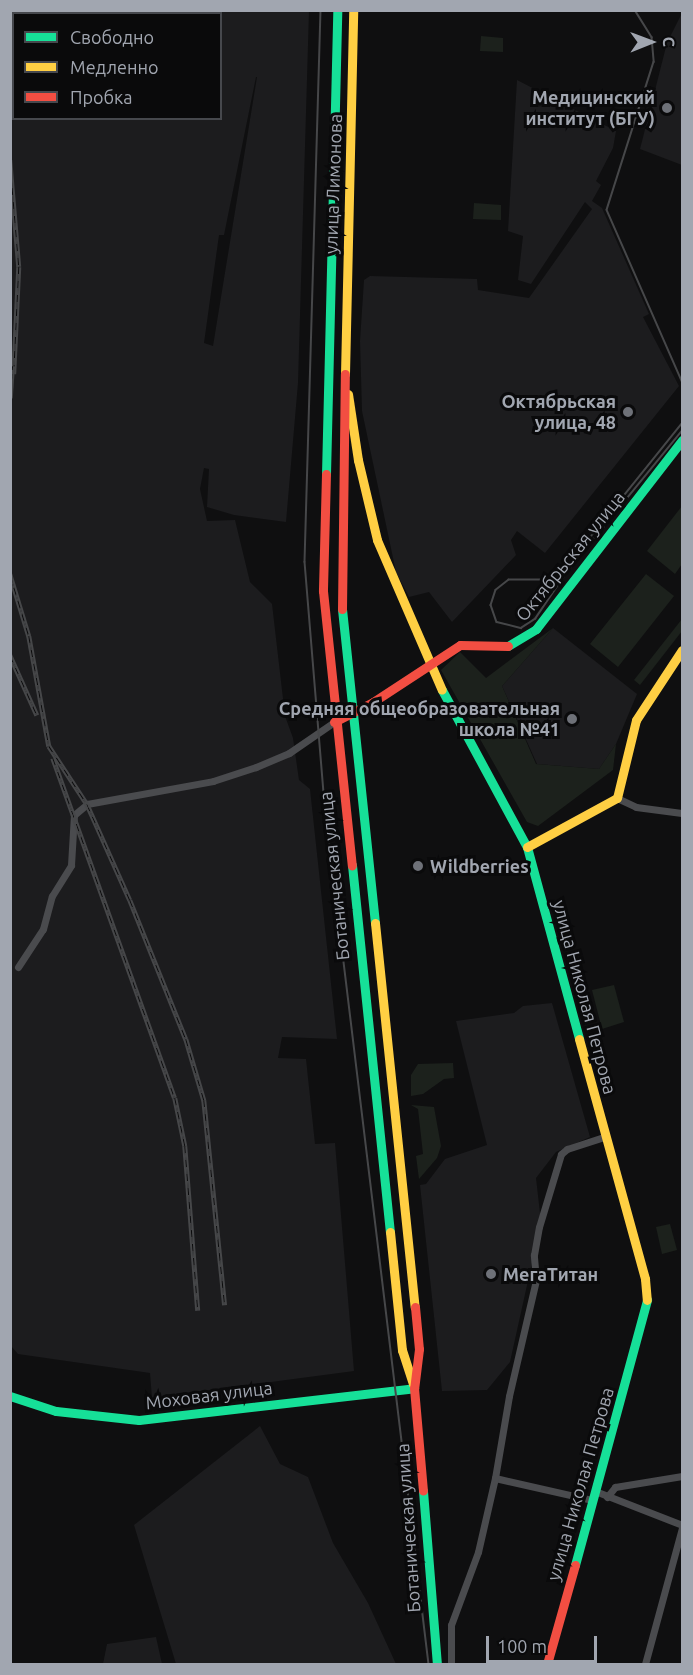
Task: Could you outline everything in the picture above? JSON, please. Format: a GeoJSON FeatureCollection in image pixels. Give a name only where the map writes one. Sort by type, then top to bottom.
{"type":"FeatureCollection","features":[{"type":"Feature","properties":{"kind":"main road","name":"улица Лимонова"},"geometry":{"type":"LineString","coordinates":[[327,358],[337,10]]}},
{"type":"Feature","properties":{"kind":"main road","name":"улица Лимонова"},"geometry":{"type":"LineString","coordinates":[[342,359],[353,10]]}},
{"type":"Feature","properties":{"kind":"main road","name":"Ботаническая улица"},"geometry":{"type":"LineString","coordinates":[[327,358],[323,591],[334,722],[402,1350],[414,1388]]}},
{"type":"Feature","properties":{"kind":"main road","name":"Ботаническая улица"},"geometry":{"type":"LineString","coordinates":[[342,359],[340,587],[350,715],[404,1186],[419,1350],[414,1388],[437,1665]]}},
{"type":"Feature","properties":{"kind":"main road","name":"улица Николая Петрова"},"geometry":{"type":"LineString","coordinates":[[342,359],[358,460],[377,540],[429,666],[527,847],[604,1137],[640,1256],[647,1298],[547,1665]]}},
{"type":"Feature","properties":{"kind":"main road"},"geometry":{"type":"LineString","coordinates":[[326,388],[342,389]]}},
{"type":"Feature","properties":{"kind":"main road","name":"Октябрьская улица"},"geometry":{"type":"LineString","coordinates":[[334,722],[350,715],[464,644],[508,646],[536,629],[682,440]]}},
{"type":"Feature","properties":{"kind":"main road"},"geometry":{"type":"LineString","coordinates":[[527,847],[617,798],[636,720],[682,650]]}},
{"type":"Feature","properties":{"kind":"main road","name":"Моховая улица"},"geometry":{"type":"LineString","coordinates":[[10,1396],[56,1411],[139,1420],[414,1388]]}},
{"type":"Feature","properties":{"kind":"street"},"geometry":{"type":"LineString","coordinates":[[18,967],[43,929],[59,881],[71,865],[74,815],[87,804],[213,781],[256,767],[289,753],[334,722]]}},
{"type":"Feature","properties":{"kind":"street"},"geometry":{"type":"LineString","coordinates":[[617,798],[636,807],[682,813]]}},
{"type":"Feature","properties":{"kind":"street"},"geometry":{"type":"LineString","coordinates":[[452,1665],[451,1626],[478,1552],[495,1478],[508,1396],[536,1280],[535,1243],[558,1162],[567,1149],[604,1137]]}},
{"type":"Feature","properties":{"kind":"street"},"geometry":{"type":"LineString","coordinates":[[607,1497],[615,1487],[682,1476]]}},
{"type":"Feature","properties":{"kind":"street"},"geometry":{"type":"LineString","coordinates":[[495,1478],[607,1497],[682,1527],[645,1665]]}},
{"type":"Feature","properties":{"kind":"shaded area"},"geometry":{"type":"Polygon","coordinates":[[[10,11],[309,11],[298,383],[286,522],[234,515],[207,507],[209,469],[204,468],[200,489],[207,521],[235,520],[250,582],[272,604],[285,716],[293,738],[299,780],[310,789],[337,1039],[282,1037],[278,1058],[306,1059],[315,1144],[335,1143],[354,1371],[152,1398],[150,1373],[18,1354],[11,1346],[10,11]],[[257,77],[224,235],[219,235],[204,343],[213,346],[257,77]]]}},
{"type":"Feature","properties":{"kind":"shaded area","name":"Медицинский институт (БГУ)"},"geometry":{"type":"Polygon","coordinates":[[[682,13],[682,165],[640,149],[667,43],[682,13]]]}},
{"type":"Feature","properties":{"kind":"shaded area"},"geometry":{"type":"Polygon","coordinates":[[[481,36],[503,38],[503,52],[480,51],[481,36]]]}},
{"type":"Feature","properties":{"kind":"shaded area"},"geometry":{"type":"Polygon","coordinates":[[[517,80],[616,131],[613,148],[596,181],[601,185],[592,201],[602,208],[649,314],[643,317],[679,386],[545,553],[517,531],[511,540],[516,555],[452,622],[429,592],[409,597],[396,572],[362,411],[360,341],[364,280],[370,276],[477,279],[478,290],[529,298],[592,209],[585,202],[531,284],[518,280],[523,236],[508,231],[517,80]]]}},
{"type":"Feature","properties":{"kind":"shaded area"},"geometry":{"type":"Polygon","coordinates":[[[474,203],[501,205],[501,220],[473,219],[474,203]]]}},
{"type":"Feature","properties":{"kind":"shaded area"},"geometry":{"type":"Polygon","coordinates":[[[682,506],[682,564],[675,574],[647,551],[682,506]]]}},
{"type":"Feature","properties":{"kind":"shaded area"},"geometry":{"type":"Polygon","coordinates":[[[646,574],[674,596],[618,667],[590,644],[646,574]]]}},
{"type":"Feature","properties":{"kind":"shaded area"},"geometry":{"type":"Polygon","coordinates":[[[682,619],[682,631],[640,685],[634,680],[682,619]]]}},
{"type":"Feature","properties":{"kind":"shaded area","name":"Средняя общеобразовательная школа №41"},"geometry":{"type":"Polygon","coordinates":[[[553,628],[637,694],[616,744],[599,769],[537,764],[502,686],[553,628]]]}},
{"type":"Feature","properties":{"kind":"shaded area"},"geometry":{"type":"Polygon","coordinates":[[[553,628],[502,686],[536,764],[599,769],[616,744],[613,770],[538,826],[527,822],[441,670],[460,652],[486,678],[553,628]]]}},
{"type":"Feature","properties":{"kind":"shaded area"},"geometry":{"type":"Polygon","coordinates":[[[614,985],[624,1022],[602,1029],[592,990],[614,985]]]}},
{"type":"Feature","properties":{"kind":"shaded area"},"geometry":{"type":"Polygon","coordinates":[[[552,1003],[590,1137],[556,1152],[536,1178],[541,1222],[510,1362],[487,1390],[442,1391],[420,1185],[426,1184],[445,1159],[487,1145],[456,1021],[514,1013],[523,1006],[552,1003]]]}},
{"type":"Feature","properties":{"kind":"shaded area"},"geometry":{"type":"Polygon","coordinates":[[[453,1063],[454,1078],[444,1079],[423,1094],[411,1096],[411,1075],[418,1064],[453,1063]]]}},
{"type":"Feature","properties":{"kind":"shaded area"},"geometry":{"type":"Polygon","coordinates":[[[411,1105],[434,1107],[441,1146],[437,1158],[419,1179],[416,1156],[423,1154],[418,1109],[411,1105]]]}},
{"type":"Feature","properties":{"kind":"shaded area"},"geometry":{"type":"Polygon","coordinates":[[[670,1224],[677,1250],[662,1254],[656,1227],[670,1224]]]}},
{"type":"Feature","properties":{"kind":"shaded area"},"geometry":{"type":"Polygon","coordinates":[[[260,1426],[280,1464],[308,1477],[333,1543],[368,1603],[396,1664],[176,1664],[134,1525],[260,1426]]]}},
{"type":"Feature","properties":{"kind":"shaded area"},"geometry":{"type":"Polygon","coordinates":[[[156,1637],[162,1664],[103,1664],[107,1644],[156,1637]]]}},
{"type":"Feature","properties":{"kind":"tram line"},"geometry":{"type":"LineString","coordinates":[[321,10],[305,562],[325,805],[429,1664]]}},
{"type":"Feature","properties":{"kind":"tram line"},"geometry":{"type":"LineString","coordinates":[[635,10],[652,37],[654,62],[607,210],[682,381]]}},
{"type":"Feature","properties":{"kind":"tram line"},"geometry":{"type":"LineString","coordinates":[[682,424],[562,573],[549,580],[509,580],[496,590],[491,605],[497,622],[521,628],[535,619],[566,573],[682,431]]}},
{"type":"Feature","properties":{"kind":"railway"},"geometry":{"type":"LineString","coordinates":[[10,160],[19,267],[14,374]]}},
{"type":"Feature","properties":{"kind":"railway"},"geometry":{"type":"LineString","coordinates":[[10,398],[12,366]]}},
{"type":"Feature","properties":{"kind":"railway"},"geometry":{"type":"LineString","coordinates":[[10,574],[29,636],[49,746],[87,804],[130,900],[186,1039],[204,1100],[225,1305]]}},
{"type":"Feature","properties":{"kind":"railway"},"geometry":{"type":"LineString","coordinates":[[10,655],[37,715]]}},
{"type":"Feature","properties":{"kind":"railway"},"geometry":{"type":"LineString","coordinates":[[53,758],[175,1098],[185,1146],[198,1310]]}},
{"type":"Feature","properties":{"kind":"traffic: fast"},"geometry":{"type":"LineString","coordinates":[[326,474],[337,10]]}},
{"type":"Feature","properties":{"kind":"traffic: fast"},"geometry":{"type":"LineString","coordinates":[[508,646],[536,629],[682,440]]}},
{"type":"Feature","properties":{"kind":"traffic: fast"},"geometry":{"type":"LineString","coordinates":[[342,609],[375,923]]}},
{"type":"Feature","properties":{"kind":"traffic: fast"},"geometry":{"type":"LineString","coordinates":[[442,690],[527,847],[579,1039]]}},
{"type":"Feature","properties":{"kind":"traffic: fast"},"geometry":{"type":"LineString","coordinates":[[352,865],[390,1232]]}},
{"type":"Feature","properties":{"kind":"traffic: fast"},"geometry":{"type":"LineString","coordinates":[[575,1565],[647,1300]]}},
{"type":"Feature","properties":{"kind":"traffic: fast"},"geometry":{"type":"LineString","coordinates":[[10,1396],[56,1411],[139,1420],[414,1388]]}},
{"type":"Feature","properties":{"kind":"traffic: fast"},"geometry":{"type":"LineString","coordinates":[[423,1491],[437,1664]]}},
{"type":"Feature","properties":{"kind":"traffic: slow"},"geometry":{"type":"LineString","coordinates":[[345,374],[353,10]]}},
{"type":"Feature","properties":{"kind":"traffic: slow"},"geometry":{"type":"LineString","coordinates":[[348,394],[358,460],[377,540],[442,690]]}},
{"type":"Feature","properties":{"kind":"traffic: slow"},"geometry":{"type":"LineString","coordinates":[[527,847],[617,798],[636,720],[682,650]]}},
{"type":"Feature","properties":{"kind":"traffic: slow"},"geometry":{"type":"LineString","coordinates":[[375,923],[415,1307]]}},
{"type":"Feature","properties":{"kind":"traffic: slow"},"geometry":{"type":"LineString","coordinates":[[579,1039],[645,1279],[647,1300]]}},
{"type":"Feature","properties":{"kind":"traffic: slow"},"geometry":{"type":"LineString","coordinates":[[390,1232],[402,1350],[413,1384]]}},
{"type":"Feature","properties":{"kind":"traffic: jam"},"geometry":{"type":"LineString","coordinates":[[342,609],[345,374]]}},
{"type":"Feature","properties":{"kind":"traffic: jam"},"geometry":{"type":"LineString","coordinates":[[326,474],[323,591],[352,865]]}},
{"type":"Feature","properties":{"kind":"traffic: jam"},"geometry":{"type":"LineString","coordinates":[[334,722],[373,702],[460,645],[508,646]]}},
{"type":"Feature","properties":{"kind":"traffic: jam"},"geometry":{"type":"LineString","coordinates":[[415,1307],[419,1349],[414,1388],[423,1491]]}},
{"type":"Feature","properties":{"kind":"traffic: jam"},"geometry":{"type":"LineString","coordinates":[[547,1664],[575,1565]]}},
{"type":"Feature","properties":{"kind":"place","name":"Медицинский институт (БГУ)"},"geometry":{"type":"Point","coordinates":[667,108]}},
{"type":"Feature","properties":{"kind":"place","name":"Октябрьская улица, 48"},"geometry":{"type":"Point","coordinates":[628,412]}},
{"type":"Feature","properties":{"kind":"place","name":"Средняя общеобразовательная школа №41"},"geometry":{"type":"Point","coordinates":[572,719]}},
{"type":"Feature","properties":{"kind":"place","name":"Wildberries"},"geometry":{"type":"Point","coordinates":[418,866]}},
{"type":"Feature","properties":{"kind":"place","name":"МегаТитан"},"geometry":{"type":"Point","coordinates":[491,1274]}}]}
